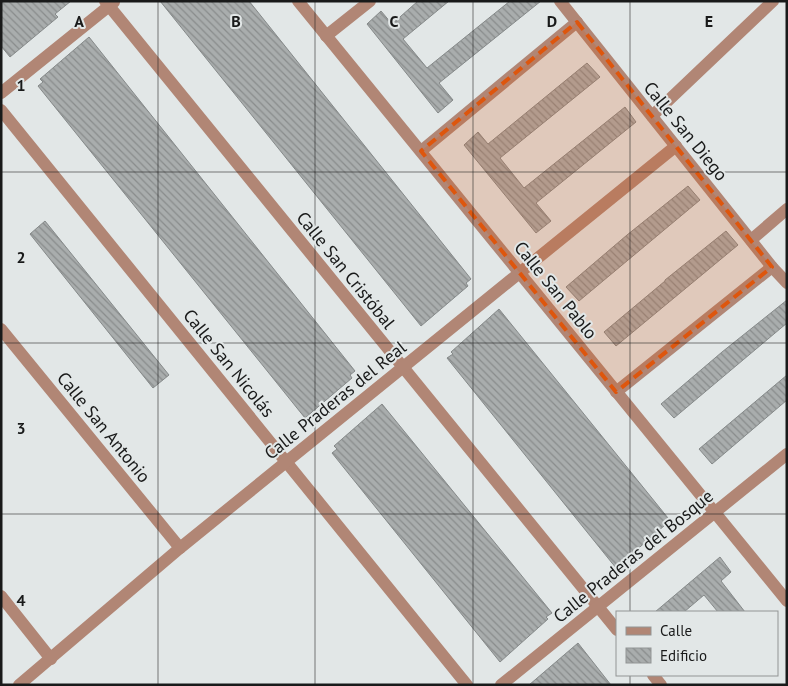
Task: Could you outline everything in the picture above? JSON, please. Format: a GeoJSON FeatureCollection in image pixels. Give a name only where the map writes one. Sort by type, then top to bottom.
{"type":"FeatureCollection","features":[{"type":"Feature","properties":{"kind":"street","name":"Calle San Pablo"},"geometry":{"type":"LineString","coordinates":[[298,1],[787,601]]}},
{"type":"Feature","properties":{"kind":"street"},"geometry":{"type":"LineString","coordinates":[[326,36],[370,1]]}},
{"type":"Feature","properties":{"kind":"street","name":"Calle San Diego"},"geometry":{"type":"LineString","coordinates":[[560,1],[772,267],[787,283]]}},
{"type":"Feature","properties":{"kind":"street"},"geometry":{"type":"LineString","coordinates":[[652,116],[773,1]]}},
{"type":"Feature","properties":{"kind":"street"},"geometry":{"type":"LineString","coordinates":[[1,93],[110,3]]}},
{"type":"Feature","properties":{"kind":"street","name":"Calle San Cristóbal"},"geometry":{"type":"LineString","coordinates":[[110,3],[403,368],[616,629]]}},
{"type":"Feature","properties":{"kind":"street"},"geometry":{"type":"LineString","coordinates":[[421,151],[577,22]]}},
{"type":"Feature","properties":{"kind":"street","name":"Calle San Nicolás"},"geometry":{"type":"LineString","coordinates":[[1,110],[467,685]]}},
{"type":"Feature","properties":{"kind":"street","name":"Calle Praderas del Real"},"geometry":{"type":"LineString","coordinates":[[19,685],[180,548],[676,146]]}},
{"type":"Feature","properties":{"kind":"street"},"geometry":{"type":"LineString","coordinates":[[751,240],[787,209]]}},
{"type":"Feature","properties":{"kind":"street"},"geometry":{"type":"LineString","coordinates":[[616,392],[772,267]]}},
{"type":"Feature","properties":{"kind":"street","name":"Calle San Antonio"},"geometry":{"type":"LineString","coordinates":[[1,328],[180,548]]}},
{"type":"Feature","properties":{"kind":"street","name":"Calle Praderas del Bosque"},"geometry":{"type":"LineString","coordinates":[[501,685],[787,454]]}},
{"type":"Feature","properties":{"kind":"street"},"geometry":{"type":"LineString","coordinates":[[1,596],[51,659]]}},
{"type":"Feature","properties":{"kind":"highlighted area"},"geometry":{"type":"Polygon","coordinates":[[[577,22],[772,267],[616,392],[421,151],[577,22]]]}},
{"type":"Feature","properties":{"kind":"building"},"geometry":{"type":"Polygon","coordinates":[[[1,1],[71,1],[55,14],[58,17],[10,57],[1,46],[1,1]]]}},
{"type":"Feature","properties":{"kind":"building"},"geometry":{"type":"Polygon","coordinates":[[[160,1],[249,1],[471,279],[466,283],[468,286],[421,326],[160,1]]]}},
{"type":"Feature","properties":{"kind":"building"},"geometry":{"type":"Polygon","coordinates":[[[418,1],[449,1],[403,39],[427,68],[510,1],[541,1],[439,83],[453,100],[438,113],[367,24],[381,11],[392,24],[418,1]]]}},
{"type":"Feature","properties":{"kind":"building"},"geometry":{"type":"Polygon","coordinates":[[[89,37],[355,371],[350,375],[352,378],[305,418],[38,86],[43,82],[40,79],[89,37]]]}},
{"type":"Feature","properties":{"kind":"building"},"geometry":{"type":"Polygon","coordinates":[[[587,63],[600,77],[500,158],[524,188],[625,107],[636,122],[536,203],[551,221],[536,233],[464,145],[478,132],[488,144],[587,63]]]}},
{"type":"Feature","properties":{"kind":"building"},"geometry":{"type":"Polygon","coordinates":[[[688,186],[700,200],[579,301],[566,287],[688,186]]]}},
{"type":"Feature","properties":{"kind":"building"},"geometry":{"type":"Polygon","coordinates":[[[45,221],[169,375],[153,388],[30,234],[45,221]]]}},
{"type":"Feature","properties":{"kind":"building"},"geometry":{"type":"Polygon","coordinates":[[[726,231],[738,245],[616,346],[604,332],[726,231]]]}},
{"type":"Feature","properties":{"kind":"building"},"geometry":{"type":"Polygon","coordinates":[[[787,300],[787,323],[674,418],[661,404],[787,300]]]}},
{"type":"Feature","properties":{"kind":"building"},"geometry":{"type":"Polygon","coordinates":[[[499,309],[668,518],[662,523],[665,525],[616,568],[447,358],[453,354],[451,352],[499,309]]]}},
{"type":"Feature","properties":{"kind":"building"},"geometry":{"type":"Polygon","coordinates":[[[787,375],[787,400],[712,464],[699,449],[787,375]]]}},
{"type":"Feature","properties":{"kind":"building"},"geometry":{"type":"Polygon","coordinates":[[[382,404],[552,613],[546,617],[548,619],[500,662],[332,453],[337,449],[334,446],[382,404]]]}},
{"type":"Feature","properties":{"kind":"building"},"geometry":{"type":"Polygon","coordinates":[[[720,557],[731,572],[721,581],[744,611],[717,611],[704,595],[685,611],[656,611],[720,557]]]}},
{"type":"Feature","properties":{"kind":"building"},"geometry":{"type":"Polygon","coordinates":[[[578,643],[611,685],[529,685],[578,643]]]}}]}
